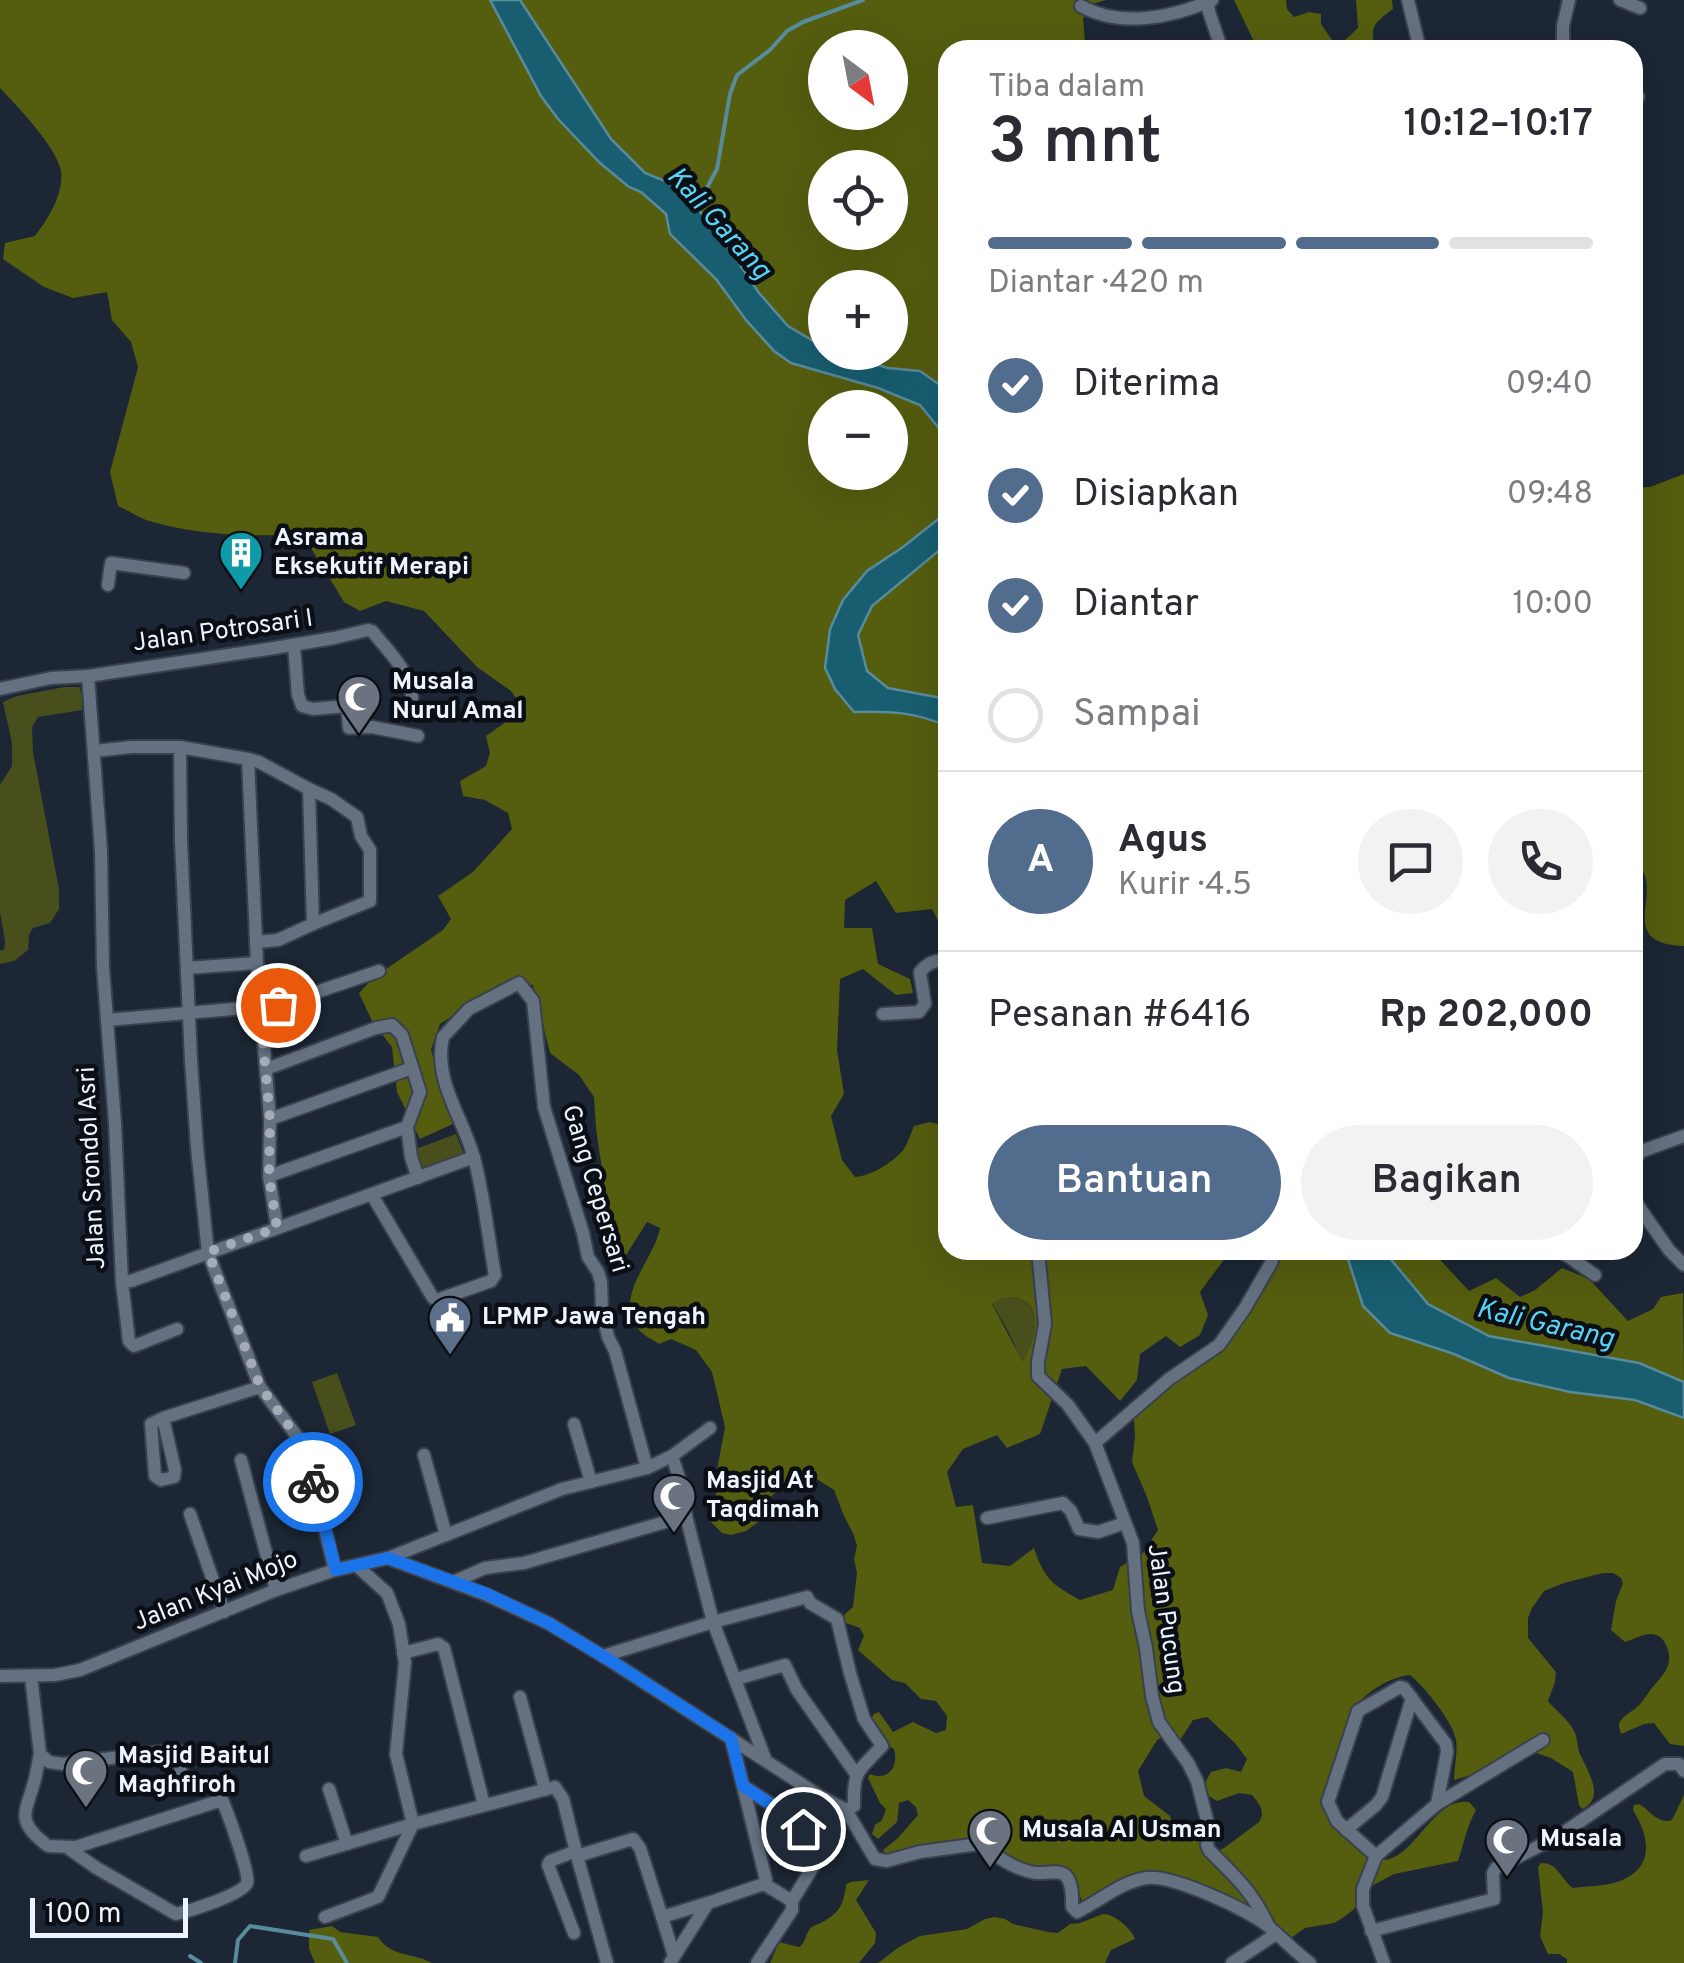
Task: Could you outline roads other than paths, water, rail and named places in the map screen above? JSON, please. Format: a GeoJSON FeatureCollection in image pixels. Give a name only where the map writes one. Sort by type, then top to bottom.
{"type":"FeatureCollection","features":[{"type":"Feature","properties":{"kind":"street"},"geometry":{"type":"LineString","coordinates":[[1408,0],[1418,40]]}},
{"type":"Feature","properties":{"kind":"street"},"geometry":{"type":"LineString","coordinates":[[1563,40],[1569,0]]}},
{"type":"Feature","properties":{"kind":"street"},"geometry":{"type":"LineString","coordinates":[[1620,0],[1640,8]]}},
{"type":"Feature","properties":{"kind":"street"},"geometry":{"type":"LineString","coordinates":[[1080,6],[1092,12],[1142,19],[1178,14],[1210,1]]}},
{"type":"Feature","properties":{"kind":"street"},"geometry":{"type":"LineString","coordinates":[[1210,1],[1208,12],[1218,40]]}},
{"type":"Feature","properties":{"kind":"street"},"geometry":{"type":"LineString","coordinates":[[108,585],[111,563],[184,574]]}},
{"type":"Feature","properties":{"kind":"street","name":"Jalan Potrosari I"},"geometry":{"type":"LineString","coordinates":[[0,689],[51,678],[294,645],[360,630],[372,631],[404,671],[412,698]]}},
{"type":"Feature","properties":{"kind":"street"},"geometry":{"type":"LineString","coordinates":[[294,645],[302,706],[313,710],[347,706],[349,728],[418,736]]}},
{"type":"Feature","properties":{"kind":"street","name":"Jalan Srondol Asri"},"geometry":{"type":"LineString","coordinates":[[88,676],[122,1282],[474,1157]]}},
{"type":"Feature","properties":{"kind":"street"},"geometry":{"type":"LineString","coordinates":[[180,746],[189,1014],[208,1252],[260,1386],[306,1453],[336,1570]]}},
{"type":"Feature","properties":{"kind":"street"},"geometry":{"type":"LineString","coordinates":[[95,751],[180,746],[248,759],[331,799],[357,817],[370,849],[371,900],[290,936],[256,942]]}},
{"type":"Feature","properties":{"kind":"street"},"geometry":{"type":"LineString","coordinates":[[248,759],[257,962],[270,1120],[269,1176],[277,1228]]}},
{"type":"Feature","properties":{"kind":"street"},"geometry":{"type":"LineString","coordinates":[[309,790],[313,924]]}},
{"type":"Feature","properties":{"kind":"street"},"geometry":{"type":"LineString","coordinates":[[883,1014],[919,1012],[926,1004],[920,972],[938,960]]}},
{"type":"Feature","properties":{"kind":"street"},"geometry":{"type":"LineString","coordinates":[[187,968],[257,962]]}},
{"type":"Feature","properties":{"kind":"street"},"geometry":{"type":"LineString","coordinates":[[107,1020],[260,1008],[298,1000],[380,971]]}},
{"type":"Feature","properties":{"kind":"street","name":"Gang Cepersari"},"geometry":{"type":"LineString","coordinates":[[474,1157],[443,1078],[442,1040],[469,1009],[518,983],[533,1001],[544,1107],[588,1257],[598,1272],[608,1337],[647,1468]]}},
{"type":"Feature","properties":{"kind":"street"},"geometry":{"type":"LineString","coordinates":[[266,1069],[392,1025],[402,1035],[420,1092],[407,1127],[418,1178]]}},
{"type":"Feature","properties":{"kind":"street"},"geometry":{"type":"LineString","coordinates":[[270,1120],[412,1068]]}},
{"type":"Feature","properties":{"kind":"street"},"geometry":{"type":"LineString","coordinates":[[269,1176],[407,1127]]}},
{"type":"Feature","properties":{"kind":"street"},"geometry":{"type":"LineString","coordinates":[[1643,1149],[1684,1136]]}},
{"type":"Feature","properties":{"kind":"street"},"geometry":{"type":"LineString","coordinates":[[372,1196],[433,1298],[488,1284],[495,1275],[474,1157]]}},
{"type":"Feature","properties":{"kind":"street"},"geometry":{"type":"LineString","coordinates":[[1643,1213],[1684,1265]]}},
{"type":"Feature","properties":{"kind":"street","name":"Jalan Pucung"},"geometry":{"type":"LineString","coordinates":[[1039,1260],[1045,1324],[1038,1376],[1068,1405],[1095,1443],[1134,1546],[1138,1611],[1152,1696],[1159,1722],[1196,1781],[1208,1824],[1207,1845],[1245,1884],[1272,1930]]}},
{"type":"Feature","properties":{"kind":"street"},"geometry":{"type":"LineString","coordinates":[[1095,1443],[1169,1379],[1219,1345],[1271,1260]]}},
{"type":"Feature","properties":{"kind":"street"},"geometry":{"type":"LineString","coordinates":[[1573,1260],[1595,1275]]}},
{"type":"Feature","properties":{"kind":"street"},"geometry":{"type":"LineString","coordinates":[[122,1282],[131,1345],[177,1330]]}},
{"type":"Feature","properties":{"kind":"street"},"geometry":{"type":"LineString","coordinates":[[163,1418],[260,1386]]}},
{"type":"Feature","properties":{"kind":"street"},"geometry":{"type":"LineString","coordinates":[[574,1424],[592,1482]]}},
{"type":"Feature","properties":{"kind":"street","name":"Jalan Kyai Mojo"},"geometry":{"type":"LineString","coordinates":[[0,1676],[80,1670],[276,1590],[388,1558],[562,1490],[647,1468],[672,1456],[710,1428]]}},
{"type":"Feature","properties":{"kind":"street"},"geometry":{"type":"LineString","coordinates":[[424,1455],[446,1535]]}},
{"type":"Feature","properties":{"kind":"street"},"geometry":{"type":"LineString","coordinates":[[672,1456],[713,1622],[766,1761]]}},
{"type":"Feature","properties":{"kind":"street"},"geometry":{"type":"LineString","coordinates":[[241,1460],[276,1590]]}},
{"type":"Feature","properties":{"kind":"street","name":"Jalan Pucung"},"geometry":{"type":"LineString","coordinates":[[987,1518],[1063,1504],[1076,1526],[1088,1532],[1125,1523]]}},
{"type":"Feature","properties":{"kind":"street"},"geometry":{"type":"LineString","coordinates":[[190,1514],[224,1612]]}},
{"type":"Feature","properties":{"kind":"street"},"geometry":{"type":"LineString","coordinates":[[453,1582],[485,1568],[524,1563],[686,1516]]}},
{"type":"Feature","properties":{"kind":"street"},"geometry":{"type":"LineString","coordinates":[[388,1558],[487,1594],[548,1623],[603,1656],[846,1810],[875,1859],[887,1861],[980,1844],[1012,1866],[1032,1872],[1060,1872],[1071,1886],[1072,1907],[1077,1912],[1131,1882],[1152,1878],[1195,1889],[1248,1913],[1310,1963]]}},
{"type":"Feature","properties":{"kind":"street"},"geometry":{"type":"LineString","coordinates":[[326,1917],[378,1897],[413,1824],[396,1754],[404,1663],[399,1624],[390,1597],[358,1566]]}},
{"type":"Feature","properties":{"kind":"street"},"geometry":{"type":"LineString","coordinates":[[603,1656],[807,1597],[838,1618],[864,1719],[882,1746],[856,1774],[854,1806],[846,1810]]}},
{"type":"Feature","properties":{"kind":"street"},"geometry":{"type":"LineString","coordinates":[[403,1653],[438,1644],[444,1648],[484,1805]]}},
{"type":"Feature","properties":{"kind":"street"},"geometry":{"type":"LineString","coordinates":[[736,1678],[785,1665],[856,1774]]}},
{"type":"Feature","properties":{"kind":"street"},"geometry":{"type":"LineString","coordinates":[[31,1676],[40,1754],[24,1814],[44,1843],[68,1848],[222,1800],[247,1882],[233,1894],[176,1914],[68,1848]]}},
{"type":"Feature","properties":{"kind":"street"},"geometry":{"type":"LineString","coordinates":[[1376,1856],[1336,1821],[1328,1802],[1358,1711],[1400,1687],[1446,1744],[1437,1804]]}},
{"type":"Feature","properties":{"kind":"street"},"geometry":{"type":"LineString","coordinates":[[520,1697],[544,1788]]}},
{"type":"Feature","properties":{"kind":"street"},"geometry":{"type":"LineString","coordinates":[[1346,1830],[1382,1796],[1412,1698]]}},
{"type":"Feature","properties":{"kind":"street"},"geometry":{"type":"LineString","coordinates":[[731,1738],[764,1884]]}},
{"type":"Feature","properties":{"kind":"street"},"geometry":{"type":"LineString","coordinates":[[1384,1963],[1363,1906],[1363,1889],[1376,1856],[1437,1804],[1543,1740]]}},
{"type":"Feature","properties":{"kind":"street"},"geometry":{"type":"LineString","coordinates":[[40,1754],[50,1762],[63,1764],[178,1750],[182,1778]]}},
{"type":"Feature","properties":{"kind":"street"},"geometry":{"type":"LineString","coordinates":[[1371,1931],[1494,1900],[1496,1868],[1557,1836],[1665,1764],[1679,1764],[1684,1771]]}},
{"type":"Feature","properties":{"kind":"street"},"geometry":{"type":"LineString","coordinates":[[743,1786],[786,1814],[819,1846],[818,1857],[792,1901],[792,1910],[757,1963]]}},
{"type":"Feature","properties":{"kind":"street"},"geometry":{"type":"LineString","coordinates":[[306,1856],[556,1787],[562,1795],[607,1963]]}},
{"type":"Feature","properties":{"kind":"street"},"geometry":{"type":"LineString","coordinates":[[329,1789],[347,1844]]}},
{"type":"Feature","properties":{"kind":"street"},"geometry":{"type":"LineString","coordinates":[[574,1933],[548,1865],[550,1861],[635,1840],[662,1917],[672,1960]]}},
{"type":"Feature","properties":{"kind":"street"},"geometry":{"type":"LineString","coordinates":[[764,1884],[792,1901]]}},
{"type":"Feature","properties":{"kind":"street"},"geometry":{"type":"LineString","coordinates":[[662,1917],[764,1884]]}},
{"type":"Feature","properties":{"kind":"street"},"geometry":{"type":"LineString","coordinates":[[672,1960],[708,1903]]}},
{"type":"Feature","properties":{"kind":"street"},"geometry":{"type":"LineString","coordinates":[[1232,1963],[1272,1930]]}},
{"type":"Feature","properties":{"kind":"water"},"geometry":{"type":"Polygon","coordinates":[[[490,0],[520,0],[611,139],[645,173],[670,183],[695,206],[759,293],[788,326],[808,338],[808,368],[791,363],[774,351],[716,279],[670,234],[666,214],[600,163],[541,96],[490,0]]]}},
{"type":"Feature","properties":{"kind":"water"},"geometry":{"type":"Polygon","coordinates":[[[815,370],[920,371],[938,384],[938,427],[920,405],[908,400],[908,390],[878,388],[815,370]]]}},
{"type":"Feature","properties":{"kind":"water"},"geometry":{"type":"Polygon","coordinates":[[[938,519],[938,551],[872,606],[858,635],[867,671],[888,688],[938,697],[938,723],[902,713],[854,712],[835,689],[825,668],[830,629],[843,600],[867,571],[938,519]]]}},
{"type":"Feature","properties":{"kind":"water"},"geometry":{"type":"Polygon","coordinates":[[[1348,1260],[1391,1260],[1428,1304],[1489,1336],[1639,1363],[1684,1382],[1684,1418],[1635,1400],[1570,1392],[1509,1378],[1390,1333],[1363,1306],[1348,1260]]]}},
{"type":"Feature","properties":{"kind":"waterway","name":"Kali Garang"},"geometry":{"type":"LineString","coordinates":[[696,208],[717,169],[737,75],[770,50],[787,31],[863,0]]}},
{"type":"Feature","properties":{"kind":"waterway"},"geometry":{"type":"LineString","coordinates":[[235,1963],[238,1940],[250,1926],[333,1939],[347,1963]]}},
{"type":"Feature","properties":{"kind":"waterway"},"geometry":{"type":"LineString","coordinates":[[190,1956],[201,1963]]}},
{"type":"Feature","properties":{"kind":"place","name":"Asrama Eksekutif Merapi"},"geometry":{"type":"Point","coordinates":[241,591]}},
{"type":"Feature","properties":{"kind":"place","name":"Musala Nurul Amal"},"geometry":{"type":"Point","coordinates":[359,735]}},
{"type":"Feature","properties":{"kind":"place","name":"LPMP Jawa Tengah"},"geometry":{"type":"Point","coordinates":[450,1356]}},
{"type":"Feature","properties":{"kind":"place","name":"Masjid At Taqdimah"},"geometry":{"type":"Point","coordinates":[674,1534]}},
{"type":"Feature","properties":{"kind":"place","name":"Masjid Baitul Maghfiroh"},"geometry":{"type":"Point","coordinates":[86,1809]}},
{"type":"Feature","properties":{"kind":"place","name":"Musala Al Usman"},"geometry":{"type":"Point","coordinates":[990,1869]}},
{"type":"Feature","properties":{"kind":"place","name":"Musala"},"geometry":{"type":"Point","coordinates":[1507,1878]}}]}
